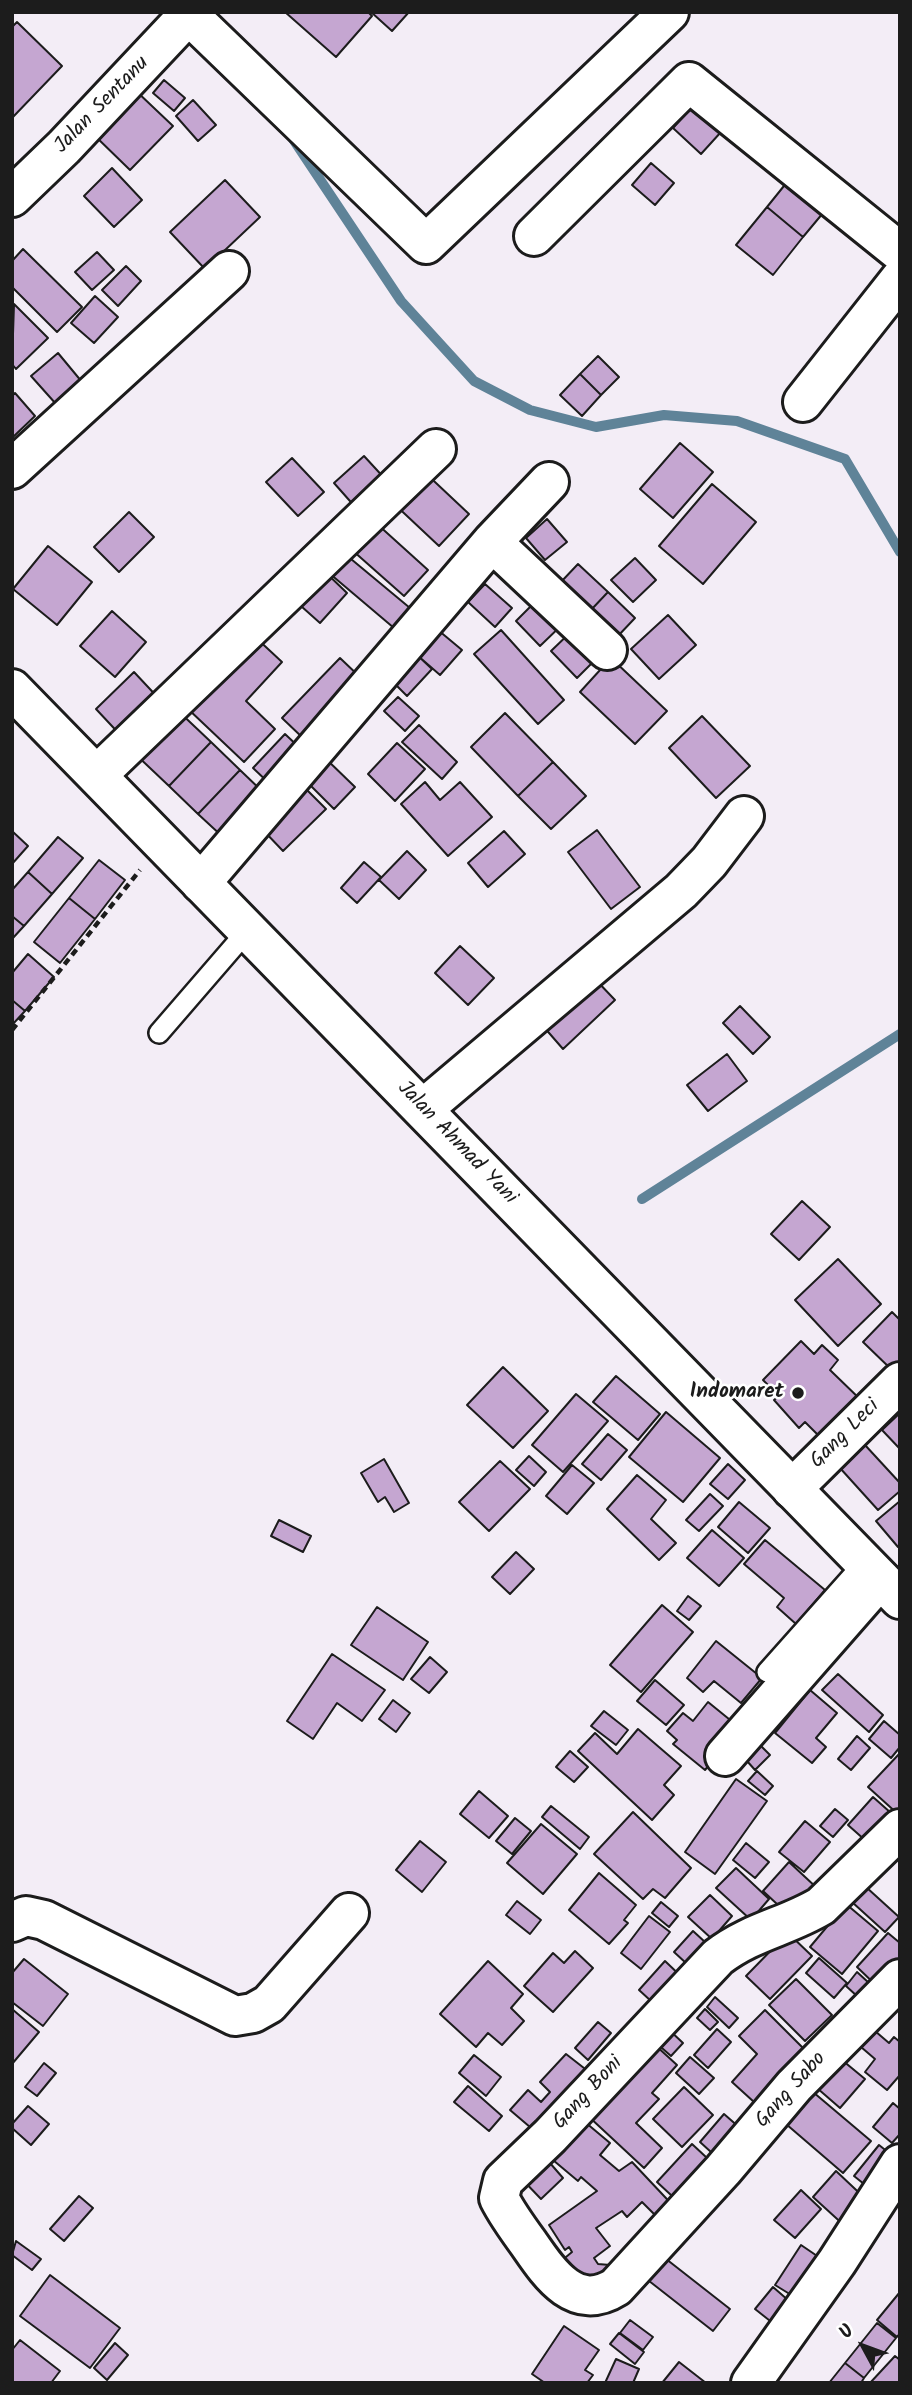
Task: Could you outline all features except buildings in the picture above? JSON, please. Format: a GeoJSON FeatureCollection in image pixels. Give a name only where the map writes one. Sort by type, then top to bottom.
{"type":"FeatureCollection","features":[{"type":"Feature","properties":{"kind":"street"},"geometry":{"type":"LineString","coordinates":[[190,13],[426,244],[669,12]]}},
{"type":"Feature","properties":{"kind":"street","name":"Jalan Sentanu"},"geometry":{"type":"LineString","coordinates":[[12,197],[190,13]]}},
{"type":"Feature","properties":{"kind":"street"},"geometry":{"type":"LineString","coordinates":[[534,236],[689,82],[900,252]]}},
{"type":"Feature","properties":{"kind":"street"},"geometry":{"type":"LineString","coordinates":[[12,469],[229,271]]}},
{"type":"Feature","properties":{"kind":"street"},"geometry":{"type":"LineString","coordinates":[[803,402],[900,279]]}},
{"type":"Feature","properties":{"kind":"street"},"geometry":{"type":"LineString","coordinates":[[97,775],[436,449]]}},
{"type":"Feature","properties":{"kind":"street"},"geometry":{"type":"LineString","coordinates":[[201,883],[492,542],[549,482]]}},
{"type":"Feature","properties":{"kind":"street"},"geometry":{"type":"LineString","coordinates":[[492,542],[607,650]]}},
{"type":"Feature","properties":{"kind":"street","name":"Jalan Ahmad Yani"},"geometry":{"type":"LineString","coordinates":[[12,688],[881,1580]]}},
{"type":"Feature","properties":{"kind":"street"},"geometry":{"type":"LineString","coordinates":[[422,1109],[681,891],[709,862],[744,816]]}},
{"type":"Feature","properties":{"kind":"street","name":"Gang Leci"},"geometry":{"type":"LineString","coordinates":[[792,1489],[900,1382]]}},
{"type":"Feature","properties":{"kind":"street"},"geometry":{"type":"LineString","coordinates":[[725,1756],[881,1580]]}},
{"type":"Feature","properties":{"kind":"street","name":"Gang Boni"},"geometry":{"type":"LineString","coordinates":[[690,2207],[616,2287],[594,2294],[579,2294],[554,2280],[504,2208],[499,2198],[499,2189],[503,2181],[550,2136],[718,1957],[751,1935],[806,1915],[821,1906],[900,1829]]}},
{"type":"Feature","properties":{"kind":"street"},"geometry":{"type":"LineString","coordinates":[[12,1922],[26,1916],[44,1920],[235,2016],[253,2013],[269,2004],[349,1913]]}},
{"type":"Feature","properties":{"kind":"street","name":"Gang Sabo"},"geometry":{"type":"LineString","coordinates":[[690,2207],[794,2086],[900,1979]]}},
{"type":"Feature","properties":{"kind":"street"},"geometry":{"type":"LineString","coordinates":[[751,2383],[837,2262],[900,2164]]}},
{"type":"Feature","properties":{"kind":"lane"},"geometry":{"type":"LineString","coordinates":[[159,1033],[248,930]]}},
{"type":"Feature","properties":{"kind":"lane"},"geometry":{"type":"LineString","coordinates":[[767,1672],[881,1580]]}},
{"type":"Feature","properties":{"kind":"path"},"geometry":{"type":"LineString","coordinates":[[12,1030],[162,842]]}},
{"type":"Feature","properties":{"kind":"waterway"},"geometry":{"type":"LineString","coordinates":[[291,136],[401,301],[474,381],[530,410],[596,427],[664,415],[737,421],[845,459],[900,552]]}},
{"type":"Feature","properties":{"kind":"waterway"},"geometry":{"type":"LineString","coordinates":[[642,1199],[900,1034]]}},
{"type":"Feature","properties":{"kind":"place","name":"Indomaret"},"geometry":{"type":"Point","coordinates":[798,1393]}}]}
